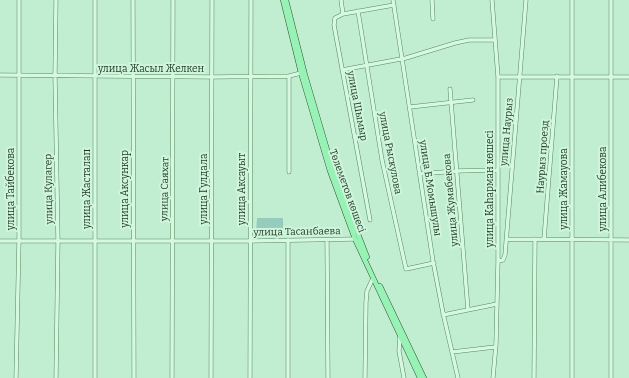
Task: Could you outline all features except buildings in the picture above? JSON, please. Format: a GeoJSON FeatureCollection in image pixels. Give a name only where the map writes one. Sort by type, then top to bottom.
{"type":"FeatureCollection","features":[{"type":"Feature","properties":{"kind":"main road","name":"Төлеметов көшесі"},"geometry":{"type":"LineString","coordinates":[[283,0],[301,73],[323,150],[355,239],[373,278],[424,378]]}},
{"type":"Feature","properties":{"kind":"main road","name":"Төлеметов көшесі"},"geometry":{"type":"LineString","coordinates":[[286,0],[303,69],[333,170],[359,239],[420,378]]}},
{"type":"Feature","properties":{"kind":"street","name":"улица Тайбекова"},"geometry":{"type":"LineString","coordinates":[[16,378],[19,240],[19,0]]}},
{"type":"Feature","properties":{"kind":"street","name":"улица Кулагер"},"geometry":{"type":"LineString","coordinates":[[56,0],[55,76],[58,241],[56,378]]}},
{"type":"Feature","properties":{"kind":"street","name":"улица Жасталап"},"geometry":{"type":"LineString","coordinates":[[94,0],[95,378]]}},
{"type":"Feature","properties":{"kind":"street","name":"улица Аксункар"},"geometry":{"type":"LineString","coordinates":[[133,0],[134,378]]}},
{"type":"Feature","properties":{"kind":"street","name":"улица Саяхат"},"geometry":{"type":"LineString","coordinates":[[172,378],[174,76],[173,0]]}},
{"type":"Feature","properties":{"kind":"street","name":"улица Гулдала"},"geometry":{"type":"LineString","coordinates":[[211,378],[213,77],[212,0]]}},
{"type":"Feature","properties":{"kind":"street","name":"улица Аксауыт"},"geometry":{"type":"LineString","coordinates":[[250,378],[251,0]]}},
{"type":"Feature","properties":{"kind":"street"},"geometry":{"type":"LineString","coordinates":[[341,0],[343,14],[394,5]]}},
{"type":"Feature","properties":{"kind":"street","name":"улица Б.Момышулы"},"geometry":{"type":"LineString","coordinates":[[393,0],[434,263],[443,315],[458,378]]}},
{"type":"Feature","properties":{"kind":"street"},"geometry":{"type":"LineString","coordinates":[[432,0],[434,19]]}},
{"type":"Feature","properties":{"kind":"street","name":"улица Каһарман көшесі"},"geometry":{"type":"LineString","coordinates":[[492,0],[498,77],[498,261],[493,378]]}},
{"type":"Feature","properties":{"kind":"street","name":"улица Наурыз"},"geometry":{"type":"LineString","coordinates":[[498,261],[503,260],[507,239],[526,0]]}},
{"type":"Feature","properties":{"kind":"street","name":"улица Жамауова"},"geometry":{"type":"LineString","coordinates":[[572,0],[572,378]]}},
{"type":"Feature","properties":{"kind":"street","name":"улица Алибекова"},"geometry":{"type":"LineString","coordinates":[[611,378],[612,0]]}},
{"type":"Feature","properties":{"kind":"street","name":"улица Рыскулова"},"geometry":{"type":"LineString","coordinates":[[358,11],[382,160],[406,268],[434,263]]}},
{"type":"Feature","properties":{"kind":"street","name":"улица Шымыр"},"geometry":{"type":"LineString","coordinates":[[343,14],[337,16],[334,21],[370,220]]}},
{"type":"Feature","properties":{"kind":"street"},"geometry":{"type":"LineString","coordinates":[[342,70],[403,58],[469,40],[495,40]]}},
{"type":"Feature","properties":{"kind":"street","name":"улица Жасыл Желкен"},"geometry":{"type":"LineString","coordinates":[[0,75],[213,77],[289,76],[301,73]]}},
{"type":"Feature","properties":{"kind":"street"},"geometry":{"type":"LineString","coordinates":[[289,76],[289,172]]}},
{"type":"Feature","properties":{"kind":"street","name":"Наурыз проезд"},"geometry":{"type":"LineString","coordinates":[[544,239],[557,76]]}},
{"type":"Feature","properties":{"kind":"street"},"geometry":{"type":"LineString","coordinates":[[498,77],[629,77]]}},
{"type":"Feature","properties":{"kind":"street","name":"улица Жумабекова"},"geometry":{"type":"LineString","coordinates":[[450,89],[468,310]]}},
{"type":"Feature","properties":{"kind":"street"},"geometry":{"type":"LineString","coordinates":[[410,107],[473,100]]}},
{"type":"Feature","properties":{"kind":"street"},"geometry":{"type":"LineString","coordinates":[[420,174],[498,170]]}},
{"type":"Feature","properties":{"kind":"street","name":"улица Тасанбаева"},"geometry":{"type":"LineString","coordinates":[[0,241],[250,241],[355,239]]}},
{"type":"Feature","properties":{"kind":"street"},"geometry":{"type":"LineString","coordinates":[[507,239],[629,240]]}},
{"type":"Feature","properties":{"kind":"street"},"geometry":{"type":"LineString","coordinates":[[534,378],[535,239]]}},
{"type":"Feature","properties":{"kind":"street"},"geometry":{"type":"LineString","coordinates":[[288,240],[288,378]]}},
{"type":"Feature","properties":{"kind":"street"},"geometry":{"type":"LineString","coordinates":[[327,240],[328,378]]}},
{"type":"Feature","properties":{"kind":"street"},"geometry":{"type":"LineString","coordinates":[[365,378],[366,302],[367,291],[373,278]]}},
{"type":"Feature","properties":{"kind":"street"},"geometry":{"type":"LineString","coordinates":[[443,315],[496,304]]}},
{"type":"Feature","properties":{"kind":"street"},"geometry":{"type":"LineString","coordinates":[[401,333],[399,352],[404,378]]}},
{"type":"Feature","properties":{"kind":"street"},"geometry":{"type":"LineString","coordinates":[[452,352],[495,347]]}},
{"type":"Feature","properties":{"kind":"shaded area"},"geometry":{"type":"Polygon","coordinates":[[[257,218],[283,218],[283,233],[256,232],[257,218]]]}}]}
